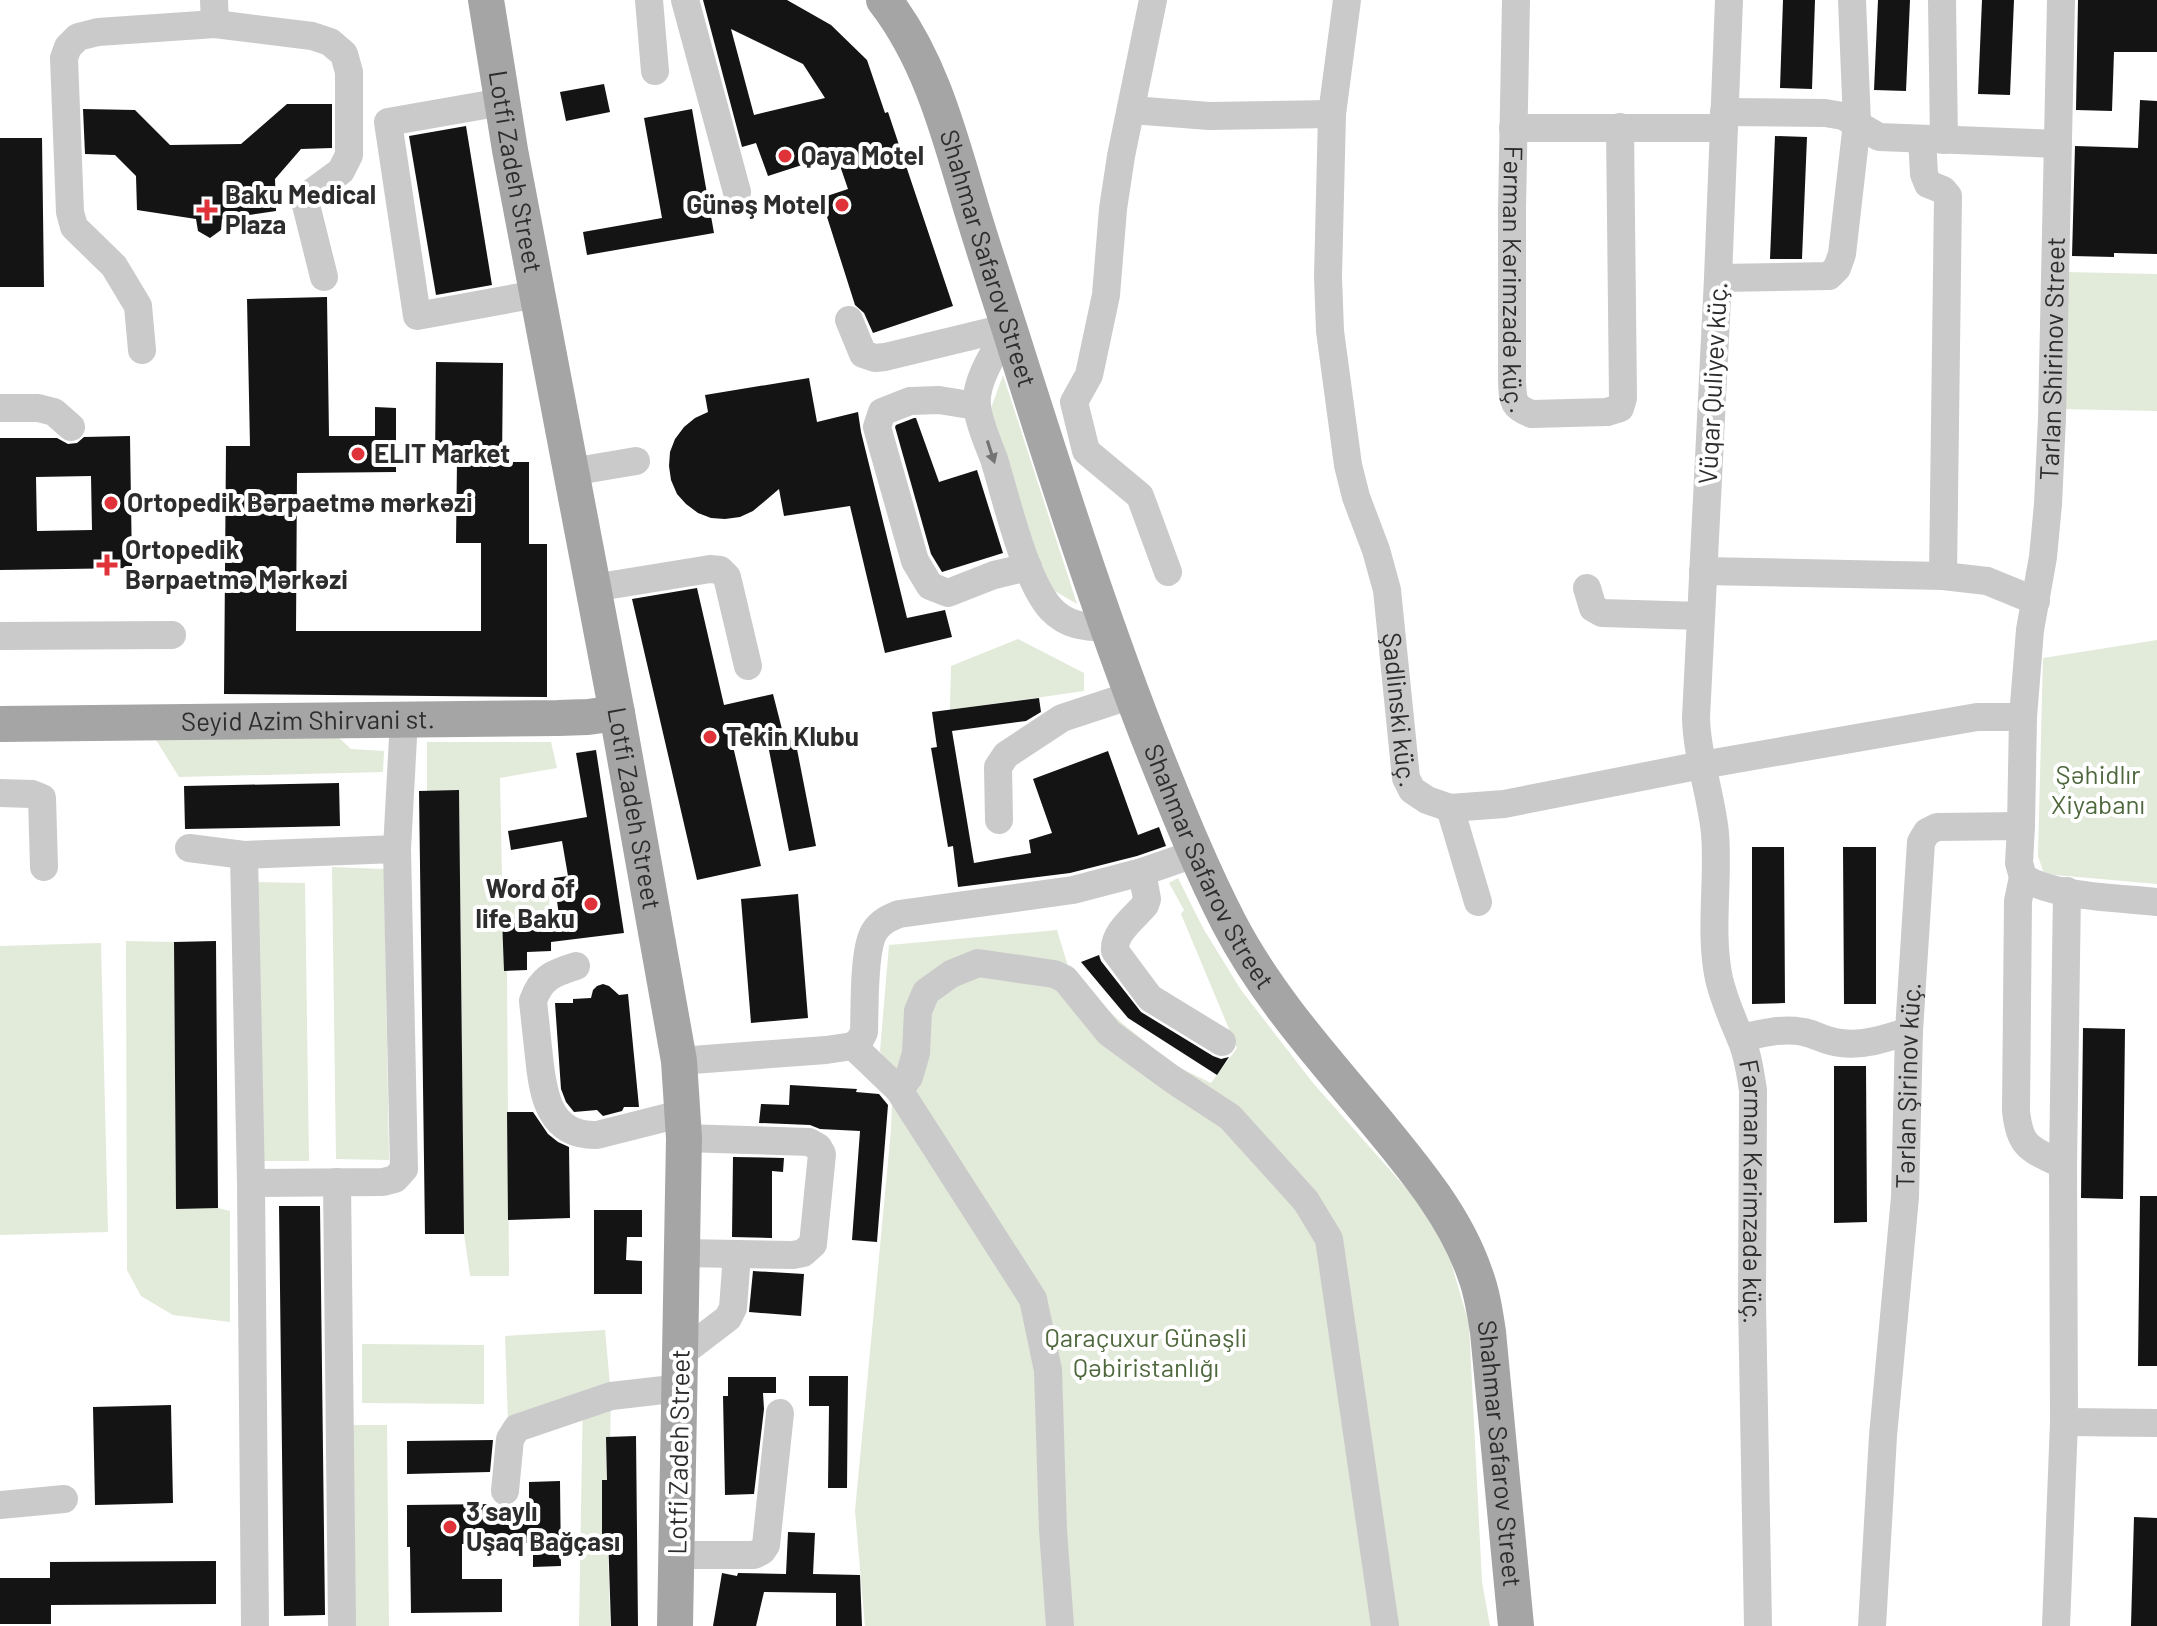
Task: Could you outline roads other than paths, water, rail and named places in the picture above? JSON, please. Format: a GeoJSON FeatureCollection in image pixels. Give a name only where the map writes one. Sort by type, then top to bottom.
{"type":"FeatureCollection","features":[{"type":"Feature","properties":{"kind":"main road","name":"Lotfi Zadeh Street"},"geometry":{"type":"LineString","coordinates":[[486,0],[502,102],[679,1061],[684,1126],[675,1626]]}},
{"type":"Feature","properties":{"kind":"main road"},"geometry":{"type":"LineString","coordinates":[[865,0],[921,62]]}},
{"type":"Feature","properties":{"kind":"main road"},"geometry":{"type":"LineString","coordinates":[[884,0],[921,62]]}},
{"type":"Feature","properties":{"kind":"main road","name":"Shahmar Safarov Street"},"geometry":{"type":"LineString","coordinates":[[921,62],[949,131],[1107,628],[1194,854],[1230,925],[1273,996],[1414,1168],[1447,1215],[1475,1273],[1488,1332],[1516,1626]]}},
{"type":"Feature","properties":{"kind":"main road","name":"Seyid Azim Shirvani st."},"geometry":{"type":"LineString","coordinates":[[0,724],[558,718],[617,713]]}},
{"type":"Feature","properties":{"kind":"street"},"geometry":{"type":"LineString","coordinates":[[649,0],[655,71]]}},
{"type":"Feature","properties":{"kind":"street"},"geometry":{"type":"LineString","coordinates":[[685,0],[737,192]]}},
{"type":"Feature","properties":{"kind":"street"},"geometry":{"type":"LineString","coordinates":[[1153,0],[1121,156],[1106,295],[1089,375],[1074,402],[1086,451],[1140,496],[1168,572]]}},
{"type":"Feature","properties":{"kind":"street","name":"Şadlinski küç."},"geometry":{"type":"LineString","coordinates":[[1347,0],[1332,114],[1328,277],[1330,331],[1348,465],[1387,590],[1406,778],[1412,790],[1427,800],[1450,808],[1504,804],[1702,765],[1977,717],[2023,717]]}},
{"type":"Feature","properties":{"kind":"street","name":"Fərman Kərimzadə küç."},"geometry":{"type":"LineString","coordinates":[[1516,0],[1512,391],[1513,400],[1521,410],[1532,414],[1607,412],[1620,408],[1623,398],[1620,127]]}},
{"type":"Feature","properties":{"kind":"street","name":"Vüqar Quliyev küç."},"geometry":{"type":"LineString","coordinates":[[1702,765],[1696,718],[1729,0]]}},
{"type":"Feature","properties":{"kind":"street"},"geometry":{"type":"LineString","coordinates":[[1718,278],[1829,276],[1837,268],[1842,254],[1857,123],[1852,0]]}},
{"type":"Feature","properties":{"kind":"street"},"geometry":{"type":"LineString","coordinates":[[1942,0],[1933,140],[1924,174],[1928,184],[1943,190],[1948,196],[1943,576]]}},
{"type":"Feature","properties":{"kind":"street","name":"Tarlan Shirinov Street"},"geometry":{"type":"LineString","coordinates":[[2023,717],[2030,630],[2048,504],[2061,0]]}},
{"type":"Feature","properties":{"kind":"street"},"geometry":{"type":"LineString","coordinates":[[142,350],[138,306],[114,266],[74,227],[70,212],[64,58],[68,47],[78,37],[214,12],[312,36],[330,42],[344,54],[349,72],[349,155],[341,171],[311,193],[306,205],[324,277]]}},
{"type":"Feature","properties":{"kind":"street"},"geometry":{"type":"LineString","coordinates":[[502,102],[388,122],[417,316],[537,294]]}},
{"type":"Feature","properties":{"kind":"street"},"geometry":{"type":"LineString","coordinates":[[1132,110],[1209,116],[1332,114]]}},
{"type":"Feature","properties":{"kind":"street"},"geometry":{"type":"LineString","coordinates":[[1513,128],[1620,127],[1825,113],[1843,116],[1879,137],[2058,144]]}},
{"type":"Feature","properties":{"kind":"street"},"geometry":{"type":"LineString","coordinates":[[849,320],[863,354],[875,358],[1009,327]]}},
{"type":"Feature","properties":{"kind":"street"},"geometry":{"type":"LineString","coordinates":[[1009,327],[983,374],[976,406],[1028,567],[1041,596],[1059,616],[1081,627],[1107,628]]}},
{"type":"Feature","properties":{"kind":"street"},"geometry":{"type":"LineString","coordinates":[[976,406],[939,400],[910,401],[882,412],[877,427],[915,561],[930,586],[948,593],[994,575],[1028,567]]}},
{"type":"Feature","properties":{"kind":"street"},"geometry":{"type":"LineString","coordinates":[[0,408],[38,408],[54,412],[71,427]]}},
{"type":"Feature","properties":{"kind":"street"},"geometry":{"type":"LineString","coordinates":[[1045,437],[1080,428]]}},
{"type":"Feature","properties":{"kind":"street"},"geometry":{"type":"LineString","coordinates":[[571,472],[636,461]]}},
{"type":"Feature","properties":{"kind":"street"},"geometry":{"type":"LineString","coordinates":[[593,588],[720,570],[727,577],[748,666]]}},
{"type":"Feature","properties":{"kind":"street"},"geometry":{"type":"LineString","coordinates":[[1703,571],[1943,576],[1987,581],[2036,601]]}},
{"type":"Feature","properties":{"kind":"street"},"geometry":{"type":"LineString","coordinates":[[1587,588],[1593,608],[1602,613],[1701,616]]}},
{"type":"Feature","properties":{"kind":"street"},"geometry":{"type":"LineString","coordinates":[[0,636],[172,635]]}},
{"type":"Feature","properties":{"kind":"street"},"geometry":{"type":"LineString","coordinates":[[999,820],[998,767],[1006,755],[1073,713],[1132,695]]}},
{"type":"Feature","properties":{"kind":"street"},"geometry":{"type":"LineString","coordinates":[[2023,717],[2019,863],[2023,877],[2018,901],[2016,1111],[2018,1130],[2031,1149],[2063,1165]]}},
{"type":"Feature","properties":{"kind":"street"},"geometry":{"type":"LineString","coordinates":[[251,1183],[383,1182],[395,1179],[404,1169],[397,849],[404,719]]}},
{"type":"Feature","properties":{"kind":"street","name":"Fərman Kərimzadə küç."},"geometry":{"type":"LineString","coordinates":[[1702,765],[1715,836],[1715,927],[1719,977],[1729,1014],[1748,1060],[1753,1090],[1752,1302],[1758,1626]]}},
{"type":"Feature","properties":{"kind":"street"},"geometry":{"type":"LineString","coordinates":[[0,793],[32,794],[42,798],[44,867]]}},
{"type":"Feature","properties":{"kind":"street"},"geometry":{"type":"LineString","coordinates":[[1450,808],[1478,902]]}},
{"type":"Feature","properties":{"kind":"street","name":"Tərlan Şirinov küç."},"geometry":{"type":"LineString","coordinates":[[1872,1626],[1883,1436],[1905,1197],[1909,1031],[1921,842],[1927,832],[1937,827],[2021,826]]}},
{"type":"Feature","properties":{"kind":"street"},"geometry":{"type":"LineString","coordinates":[[189,848],[244,855],[397,849]]}},
{"type":"Feature","properties":{"kind":"street"},"geometry":{"type":"LineString","coordinates":[[679,1061],[853,1046],[864,1032],[869,946],[874,932],[884,920],[899,914],[1073,890],[1142,872],[1194,854]]}},
{"type":"Feature","properties":{"kind":"street"},"geometry":{"type":"LineString","coordinates":[[244,855],[255,1626]]}},
{"type":"Feature","properties":{"kind":"street"},"geometry":{"type":"LineString","coordinates":[[1142,872],[1147,899],[1145,905],[1118,935],[1115,951],[1150,998],[1222,1042]]}},
{"type":"Feature","properties":{"kind":"street"},"geometry":{"type":"LineString","coordinates":[[2023,877],[2033,884],[2067,891],[2157,902]]}},
{"type":"Feature","properties":{"kind":"street"},"geometry":{"type":"LineString","coordinates":[[2056,1626],[2064,1422],[2063,1165],[2067,891]]}},
{"type":"Feature","properties":{"kind":"street"},"geometry":{"type":"LineString","coordinates":[[899,1090],[909,1077],[916,1053],[918,1011],[926,992],[951,974],[978,963],[1054,974],[1065,979],[1109,1033],[1230,1117],[1306,1201],[1329,1239],[1385,1626]]}},
{"type":"Feature","properties":{"kind":"street"},"geometry":{"type":"LineString","coordinates":[[576,966],[552,974],[537,988],[533,1001],[542,1092],[555,1118],[583,1136],[684,1126],[809,1142],[818,1147],[822,1154],[813,1244],[803,1253],[683,1253]]}},
{"type":"Feature","properties":{"kind":"street"},"geometry":{"type":"LineString","coordinates":[[1741,1038],[1786,1030],[1842,1044],[1875,1041],[1909,1031]]}},
{"type":"Feature","properties":{"kind":"street"},"geometry":{"type":"LineString","coordinates":[[853,1046],[899,1090],[1033,1299],[1048,1370],[1053,1530],[1060,1626]]}},
{"type":"Feature","properties":{"kind":"street"},"geometry":{"type":"LineString","coordinates":[[337,1182],[342,1626]]}},
{"type":"Feature","properties":{"kind":"street"},"geometry":{"type":"LineString","coordinates":[[505,1491],[510,1439],[517,1428],[681,1371],[728,1318],[733,1308],[737,1254]]}},
{"type":"Feature","properties":{"kind":"street"},"geometry":{"type":"LineString","coordinates":[[677,1555],[754,1555],[762,1551],[766,1545],[780,1413]]}},
{"type":"Feature","properties":{"kind":"street"},"geometry":{"type":"LineString","coordinates":[[2064,1422],[2157,1423]]}},
{"type":"Feature","properties":{"kind":"street"},"geometry":{"type":"LineString","coordinates":[[0,1505],[64,1499]]}},
{"type":"Feature","properties":{"kind":"place","name":"Qaya Motel"},"geometry":{"type":"Point","coordinates":[785,156]}},
{"type":"Feature","properties":{"kind":"place","name":"Günəş Motel"},"geometry":{"type":"Point","coordinates":[842,205]}},
{"type":"Feature","properties":{"kind":"place","name":"Baku Medical Plaza"},"geometry":{"type":"Point","coordinates":[207,210]}},
{"type":"Feature","properties":{"kind":"place","name":"ELIT Market"},"geometry":{"type":"Point","coordinates":[358,454]}},
{"type":"Feature","properties":{"kind":"place","name":"Ortopedik Bərpaetmə mərkəzi"},"geometry":{"type":"Point","coordinates":[111,503]}},
{"type":"Feature","properties":{"kind":"place","name":"Ortopedik Bərpaetmə Mərkəzi"},"geometry":{"type":"Point","coordinates":[107,565]}},
{"type":"Feature","properties":{"kind":"place","name":"Tekin Klubu"},"geometry":{"type":"Point","coordinates":[710,737]}},
{"type":"Feature","properties":{"kind":"place","name":"Word of life Baku"},"geometry":{"type":"Point","coordinates":[591,904]}},
{"type":"Feature","properties":{"kind":"place","name":"3 saylı Uşaq Bağçası"},"geometry":{"type":"Point","coordinates":[450,1527]}},
{"type":"Feature","properties":{"kind":"park label","name":"Şəhidlır Xiyabanı"},"geometry":{"type":"Point","coordinates":[2098,790]}},
{"type":"Feature","properties":{"kind":"park label","name":"Qaraçuxur Günəşli Qəbiristanlığı"},"geometry":{"type":"Point","coordinates":[1146,1353]}}]}
